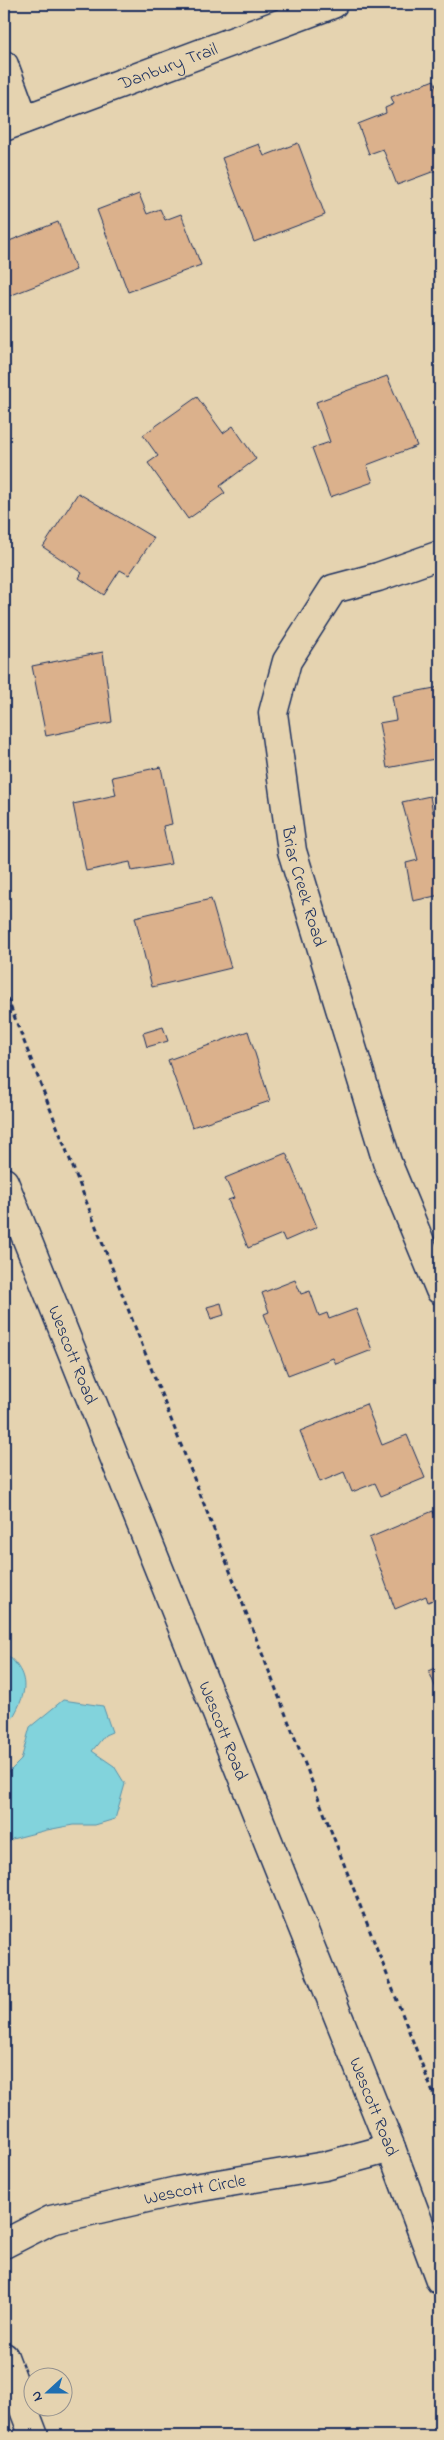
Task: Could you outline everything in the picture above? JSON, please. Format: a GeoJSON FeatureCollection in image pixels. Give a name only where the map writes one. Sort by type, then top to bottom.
{"type":"FeatureCollection","features":[{"type":"Feature","properties":{"kind":"street","name":"Danbury Trail"},"geometry":{"type":"LineString","coordinates":[[14,123],[333,4]]}},
{"type":"Feature","properties":{"kind":"street"},"geometry":{"type":"LineString","coordinates":[[4,65],[14,123]]}},
{"type":"Feature","properties":{"kind":"street","name":"Briar Creek Road"},"geometry":{"type":"LineString","coordinates":[[440,555],[378,577],[333,589],[287,661],[272,713],[292,851],[387,1162],[440,1290]]}},
{"type":"Feature","properties":{"kind":"street","name":"Wescott Road"},"geometry":{"type":"LineString","coordinates":[[4,1182],[391,2148],[440,2280]]}},
{"type":"Feature","properties":{"kind":"street","name":"Wescott Circle"},"geometry":{"type":"LineString","coordinates":[[4,2244],[51,2220],[177,2191],[325,2166],[391,2148]]}},
{"type":"Feature","properties":{"kind":"street"},"geometry":{"type":"LineString","coordinates":[[4,2357],[34,2436]]}},
{"type":"Feature","properties":{"kind":"path"},"geometry":{"type":"LineString","coordinates":[[4,990],[440,2111]]}},
{"type":"Feature","properties":{"kind":"water"},"geometry":{"type":"Polygon","coordinates":[[[4,1652],[15,1662],[24,1682],[21,1701],[4,1732],[4,1652]]]}},
{"type":"Feature","properties":{"kind":"water"},"geometry":{"type":"Polygon","coordinates":[[[63,1700],[103,1706],[112,1732],[105,1735],[92,1751],[114,1766],[125,1784],[115,1819],[95,1825],[73,1825],[47,1830],[12,1839],[4,1848],[4,1777],[21,1760],[30,1727],[63,1700]]]}},
{"type":"Feature","properties":{"kind":"building"},"geometry":{"type":"Polygon","coordinates":[[[434,80],[440,96],[440,169],[397,185],[383,149],[369,154],[358,124],[386,113],[385,108],[394,104],[391,97],[434,80]]]}},
{"type":"Feature","properties":{"kind":"building"},"geometry":{"type":"Polygon","coordinates":[[[298,143],[325,215],[254,242],[222,158],[259,144],[264,156],[298,143]]]}},
{"type":"Feature","properties":{"kind":"building"},"geometry":{"type":"Polygon","coordinates":[[[139,194],[147,214],[160,209],[165,220],[181,214],[201,265],[128,292],[97,210],[139,194]]]}},
{"type":"Feature","properties":{"kind":"building"},"geometry":{"type":"Polygon","coordinates":[[[58,222],[76,270],[4,298],[4,243],[58,222]]]}},
{"type":"Feature","properties":{"kind":"building"},"geometry":{"type":"Polygon","coordinates":[[[387,376],[417,446],[367,465],[373,482],[330,497],[312,448],[330,442],[316,402],[387,376]]]}},
{"type":"Feature","properties":{"kind":"building"},"geometry":{"type":"Polygon","coordinates":[[[197,397],[223,433],[233,426],[256,459],[220,486],[225,493],[188,519],[148,463],[158,456],[143,435],[197,397]]]}},
{"type":"Feature","properties":{"kind":"building"},"geometry":{"type":"Polygon","coordinates":[[[78,493],[154,538],[129,575],[120,570],[104,595],[79,578],[82,573],[43,547],[78,493]]]}},
{"type":"Feature","properties":{"kind":"building"},"geometry":{"type":"Polygon","coordinates":[[[103,652],[112,722],[46,736],[32,666],[103,652]]]}},
{"type":"Feature","properties":{"kind":"building"},"geometry":{"type":"Polygon","coordinates":[[[440,687],[440,758],[387,768],[379,723],[396,720],[392,696],[440,687]]]}},
{"type":"Feature","properties":{"kind":"building"},"geometry":{"type":"Polygon","coordinates":[[[161,767],[172,824],[163,826],[171,864],[132,871],[130,862],[86,871],[73,804],[116,795],[112,777],[161,767]]]}},
{"type":"Feature","properties":{"kind":"building"},"geometry":{"type":"Polygon","coordinates":[[[430,796],[433,813],[440,811],[440,895],[413,901],[406,863],[418,860],[402,802],[430,796]]]}},
{"type":"Feature","properties":{"kind":"building"},"geometry":{"type":"Polygon","coordinates":[[[211,899],[231,968],[152,987],[135,917],[211,899]]]}},
{"type":"Feature","properties":{"kind":"building"},"geometry":{"type":"Polygon","coordinates":[[[440,953],[440,969],[436,954],[440,953]]]}},
{"type":"Feature","properties":{"kind":"building"},"geometry":{"type":"Polygon","coordinates":[[[163,1027],[168,1041],[147,1047],[143,1033],[163,1027]]]}},
{"type":"Feature","properties":{"kind":"building"},"geometry":{"type":"Polygon","coordinates":[[[248,1031],[270,1101],[192,1127],[168,1060],[248,1031]]]}},
{"type":"Feature","properties":{"kind":"building"},"geometry":{"type":"Polygon","coordinates":[[[286,1153],[317,1227],[285,1241],[282,1234],[248,1248],[228,1200],[234,1198],[225,1178],[286,1153]]]}},
{"type":"Feature","properties":{"kind":"building"},"geometry":{"type":"Polygon","coordinates":[[[295,1280],[301,1294],[310,1291],[319,1316],[327,1313],[329,1319],[356,1309],[372,1350],[336,1364],[333,1358],[288,1375],[264,1314],[269,1312],[262,1293],[295,1280]]]}},
{"type":"Feature","properties":{"kind":"building"},"geometry":{"type":"Polygon","coordinates":[[[221,1303],[224,1315],[211,1319],[207,1307],[221,1303]]]}},
{"type":"Feature","properties":{"kind":"building"},"geometry":{"type":"Polygon","coordinates":[[[366,1404],[382,1445],[407,1435],[425,1478],[381,1496],[375,1483],[352,1492],[344,1472],[320,1482],[300,1431],[366,1404]]]}},
{"type":"Feature","properties":{"kind":"building"},"geometry":{"type":"Polygon","coordinates":[[[433,1511],[440,1529],[440,1597],[428,1602],[426,1596],[395,1609],[369,1538],[433,1511]]]}},
{"type":"Feature","properties":{"kind":"building"},"geometry":{"type":"Polygon","coordinates":[[[440,1666],[440,1699],[429,1671],[440,1666]]]}}]}
